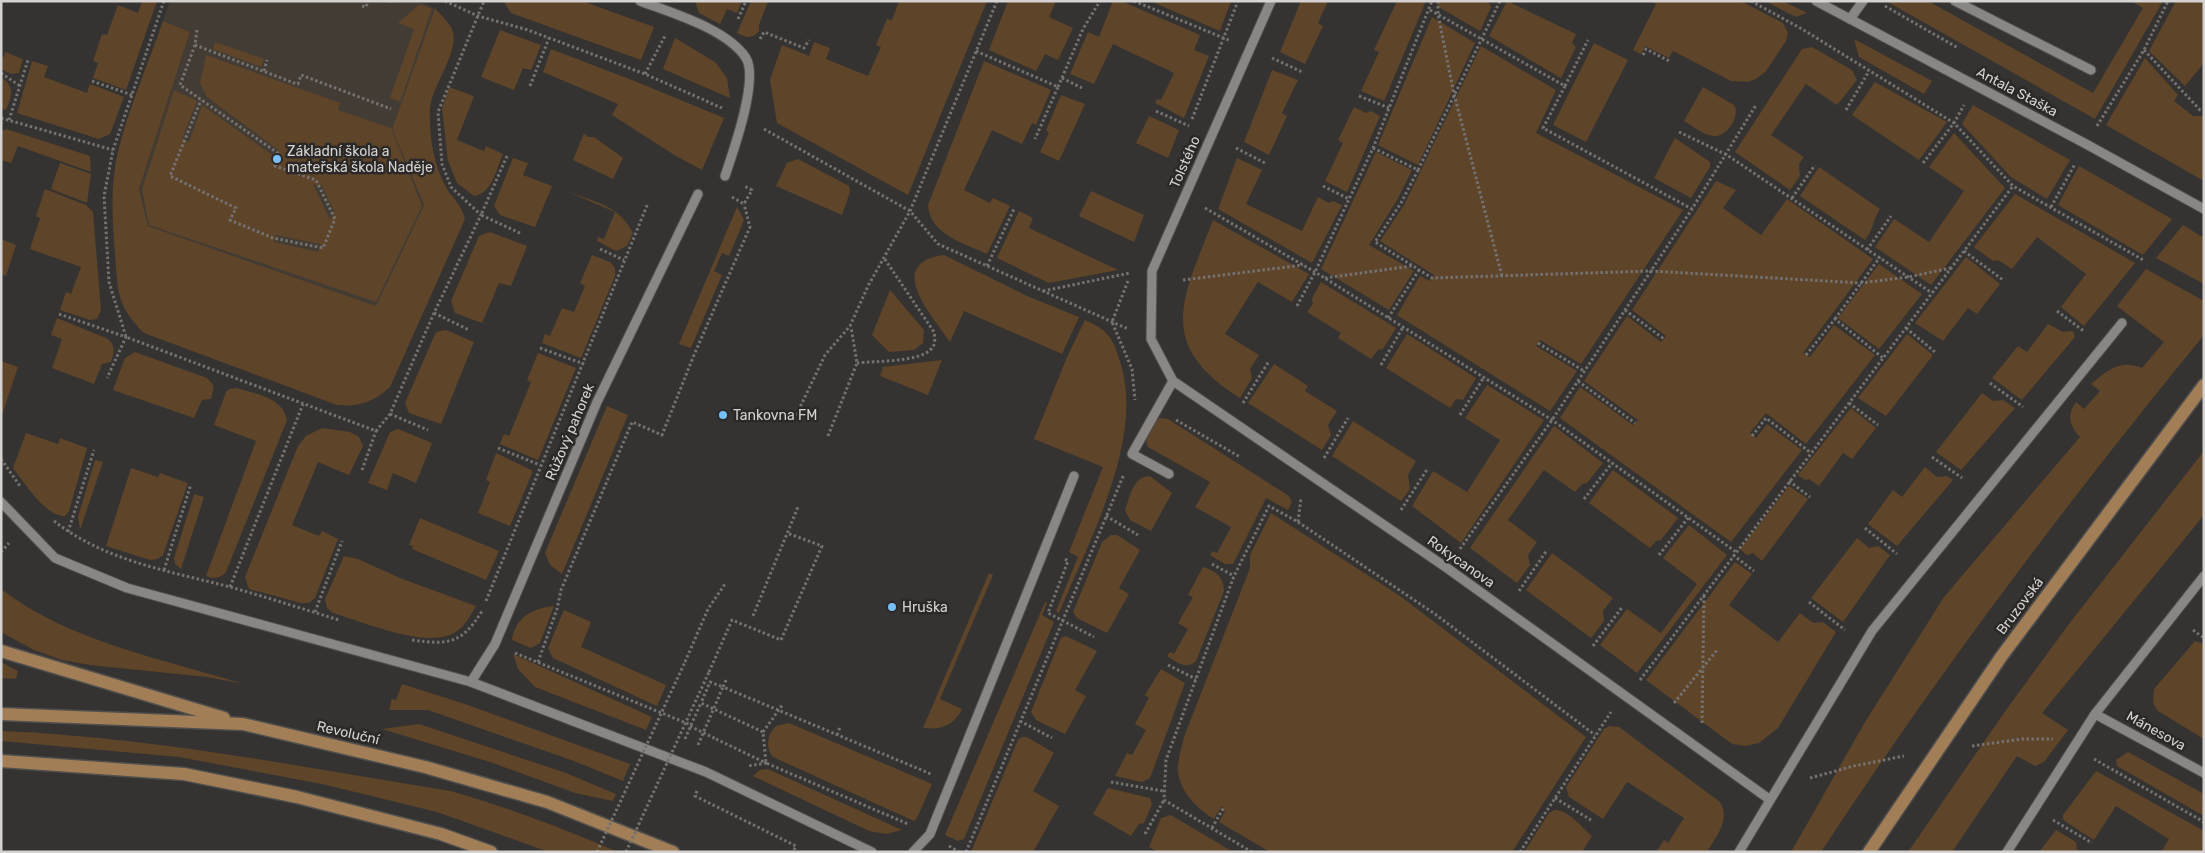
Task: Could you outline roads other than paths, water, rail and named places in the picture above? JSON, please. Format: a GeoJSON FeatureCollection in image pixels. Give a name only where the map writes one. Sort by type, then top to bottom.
{"type":"FeatureCollection","features":[{"type":"Feature","properties":{"kind":"main road","name":"Bruzovská"},"geometry":{"type":"LineString","coordinates":[[1869,852],[2001,657],[2204,385]]}},
{"type":"Feature","properties":{"kind":"main road"},"geometry":{"type":"LineString","coordinates":[[1,651],[243,724]]}},
{"type":"Feature","properties":{"kind":"main road","name":"Revoluční"},"geometry":{"type":"LineString","coordinates":[[1,714],[243,724],[425,767],[547,802],[673,852]]}},
{"type":"Feature","properties":{"kind":"main road"},"geometry":{"type":"LineString","coordinates":[[1,761],[184,774],[297,797],[432,831],[491,852]]}},
{"type":"Feature","properties":{"kind":"street"},"geometry":{"type":"LineString","coordinates":[[640,1],[730,40],[747,59],[748,82],[744,118],[725,176]]}},
{"type":"Feature","properties":{"kind":"street","name":"Tolstého"},"geometry":{"type":"LineString","coordinates":[[1152,339],[1152,271],[1271,1]]}},
{"type":"Feature","properties":{"kind":"street","name":"Antala Staška"},"geometry":{"type":"LineString","coordinates":[[1816,1],[2086,144],[2204,209]]}},
{"type":"Feature","properties":{"kind":"street"},"geometry":{"type":"LineString","coordinates":[[1850,18],[1863,1]]}},
{"type":"Feature","properties":{"kind":"street"},"geometry":{"type":"LineString","coordinates":[[1955,1],[2092,70]]}},
{"type":"Feature","properties":{"kind":"street","name":"Růžový pahorek"},"geometry":{"type":"LineString","coordinates":[[471,682],[495,644],[597,402],[698,194]]}},
{"type":"Feature","properties":{"kind":"street"},"geometry":{"type":"LineString","coordinates":[[1739,852],[1769,799],[1872,631],[2122,323]]}},
{"type":"Feature","properties":{"kind":"street","name":"Rokycanova"},"geometry":{"type":"LineString","coordinates":[[1152,339],[1173,381],[1447,568],[1769,799]]}},
{"type":"Feature","properties":{"kind":"street"},"geometry":{"type":"LineString","coordinates":[[1169,474],[1132,454],[1156,408],[1173,381]]}},
{"type":"Feature","properties":{"kind":"street"},"geometry":{"type":"LineString","coordinates":[[913,852],[930,834],[1074,476]]}},
{"type":"Feature","properties":{"kind":"street"},"geometry":{"type":"LineString","coordinates":[[1,502],[55,558],[128,588],[471,682],[706,772],[872,852]]}},
{"type":"Feature","properties":{"kind":"street"},"geometry":{"type":"LineString","coordinates":[[2007,852],[2095,714],[2204,576]]}},
{"type":"Feature","properties":{"kind":"street","name":"Mánesova"},"geometry":{"type":"LineString","coordinates":[[2095,714],[2204,773]]}},
{"type":"Feature","properties":{"kind":"place","name":"Základní škola a mateřská škola Naděje"},"geometry":{"type":"Point","coordinates":[277,159]}},
{"type":"Feature","properties":{"kind":"place","name":"Tankovna FM"},"geometry":{"type":"Point","coordinates":[723,415]}},
{"type":"Feature","properties":{"kind":"place","name":"Hruška"},"geometry":{"type":"Point","coordinates":[892,607]}}]}
